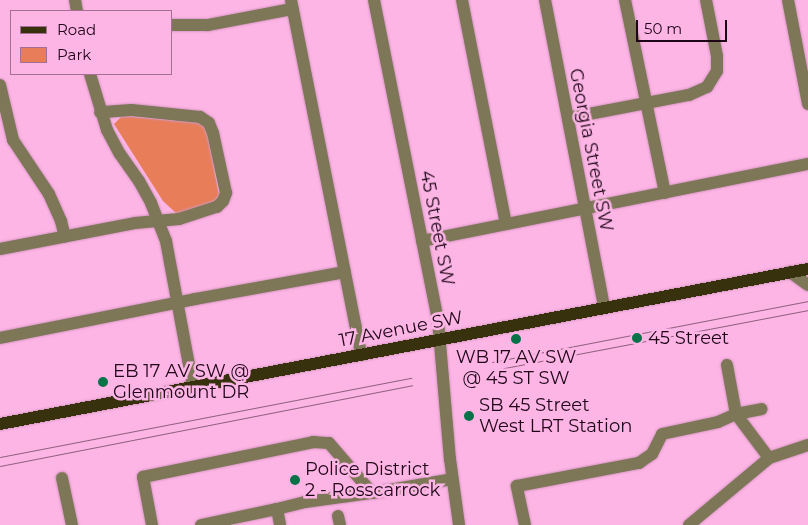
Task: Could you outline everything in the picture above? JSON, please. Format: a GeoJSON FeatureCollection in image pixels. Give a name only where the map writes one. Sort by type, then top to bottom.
{"type":"FeatureCollection","features":[{"type":"Feature","properties":{"kind":"main road","name":"17 Avenue SW"},"geometry":{"type":"LineString","coordinates":[[0,424],[808,269]]}},
{"type":"Feature","properties":{"kind":"street","name":"45 Street SW"},"geometry":{"type":"LineString","coordinates":[[374,0],[440,340],[452,479],[459,525]]}},
{"type":"Feature","properties":{"kind":"street"},"geometry":{"type":"LineString","coordinates":[[462,0],[506,224]]}},
{"type":"Feature","properties":{"kind":"street","name":"Georgia Street SW"},"geometry":{"type":"LineString","coordinates":[[545,0],[604,307]]}},
{"type":"Feature","properties":{"kind":"street"},"geometry":{"type":"LineString","coordinates":[[625,0],[645,104],[665,193]]}},
{"type":"Feature","properties":{"kind":"street"},"geometry":{"type":"LineString","coordinates":[[568,118],[689,95],[707,87],[717,71],[717,56],[706,0]]}},
{"type":"Feature","properties":{"kind":"street"},"geometry":{"type":"LineString","coordinates":[[788,0],[808,104]]}},
{"type":"Feature","properties":{"kind":"street"},"geometry":{"type":"LineString","coordinates":[[172,25],[208,25],[292,5],[361,355]]}},
{"type":"Feature","properties":{"kind":"street"},"geometry":{"type":"LineString","coordinates":[[90,75],[107,130],[120,154],[139,180],[166,241],[193,387]]}},
{"type":"Feature","properties":{"kind":"street"},"geometry":{"type":"LineString","coordinates":[[0,86],[13,140],[49,194],[61,221],[65,236]]}},
{"type":"Feature","properties":{"kind":"street"},"geometry":{"type":"LineString","coordinates":[[0,249],[135,223],[202,213],[216,207],[223,201],[226,193],[209,123],[200,117],[151,112],[115,109],[100,112]]}},
{"type":"Feature","properties":{"kind":"street"},"geometry":{"type":"LineString","coordinates":[[422,241],[808,164]]}},
{"type":"Feature","properties":{"kind":"street"},"geometry":{"type":"LineString","coordinates":[[0,338],[177,302],[346,272]]}},
{"type":"Feature","properties":{"kind":"street"},"geometry":{"type":"LineString","coordinates":[[790,272],[808,285]]}},
{"type":"Feature","properties":{"kind":"street"},"geometry":{"type":"LineString","coordinates":[[727,365],[736,414],[769,458]]}},
{"type":"Feature","properties":{"kind":"street"},"geometry":{"type":"LineString","coordinates":[[525,525],[517,486],[638,463],[652,454],[662,434],[718,422],[736,414],[762,409]]}},
{"type":"Feature","properties":{"kind":"street"},"geometry":{"type":"LineString","coordinates":[[152,525],[143,477],[313,442],[329,443],[372,492]]}},
{"type":"Feature","properties":{"kind":"street"},"geometry":{"type":"LineString","coordinates":[[689,525],[769,458],[790,449],[808,445]]}},
{"type":"Feature","properties":{"kind":"street"},"geometry":{"type":"LineString","coordinates":[[62,478],[72,525]]}},
{"type":"Feature","properties":{"kind":"street"},"geometry":{"type":"LineString","coordinates":[[202,525],[305,502],[452,479]]}},
{"type":"Feature","properties":{"kind":"street"},"geometry":{"type":"LineString","coordinates":[[277,509],[280,525]]}},
{"type":"Feature","properties":{"kind":"green space"},"geometry":{"type":"Polygon","coordinates":[[[122,116],[201,123],[206,128],[219,195],[216,201],[177,214],[163,201],[114,124],[122,116]]]}},
{"type":"Feature","properties":{"kind":"tram line"},"geometry":{"type":"LineString","coordinates":[[492,362],[808,301]]}},
{"type":"Feature","properties":{"kind":"tram line"},"geometry":{"type":"LineString","coordinates":[[494,370],[808,310]]}},
{"type":"Feature","properties":{"kind":"tram line"},"geometry":{"type":"LineString","coordinates":[[0,457],[411,378]]}},
{"type":"Feature","properties":{"kind":"tram line"},"geometry":{"type":"LineString","coordinates":[[0,466],[412,385]]}},
{"type":"Feature","properties":{"kind":"place","name":"45 Street"},"geometry":{"type":"Point","coordinates":[637,338]}},
{"type":"Feature","properties":{"kind":"place","name":"WB 17 AV SW @ 45 ST SW"},"geometry":{"type":"Point","coordinates":[516,339]}},
{"type":"Feature","properties":{"kind":"place","name":"EB 17 AV SW @ Glenmount DR"},"geometry":{"type":"Point","coordinates":[103,382]}},
{"type":"Feature","properties":{"kind":"place","name":"SB 45 Street West LRT Station"},"geometry":{"type":"Point","coordinates":[469,416]}},
{"type":"Feature","properties":{"kind":"place","name":"Police District 2 - Rosscarrock"},"geometry":{"type":"Point","coordinates":[295,480]}}]}
